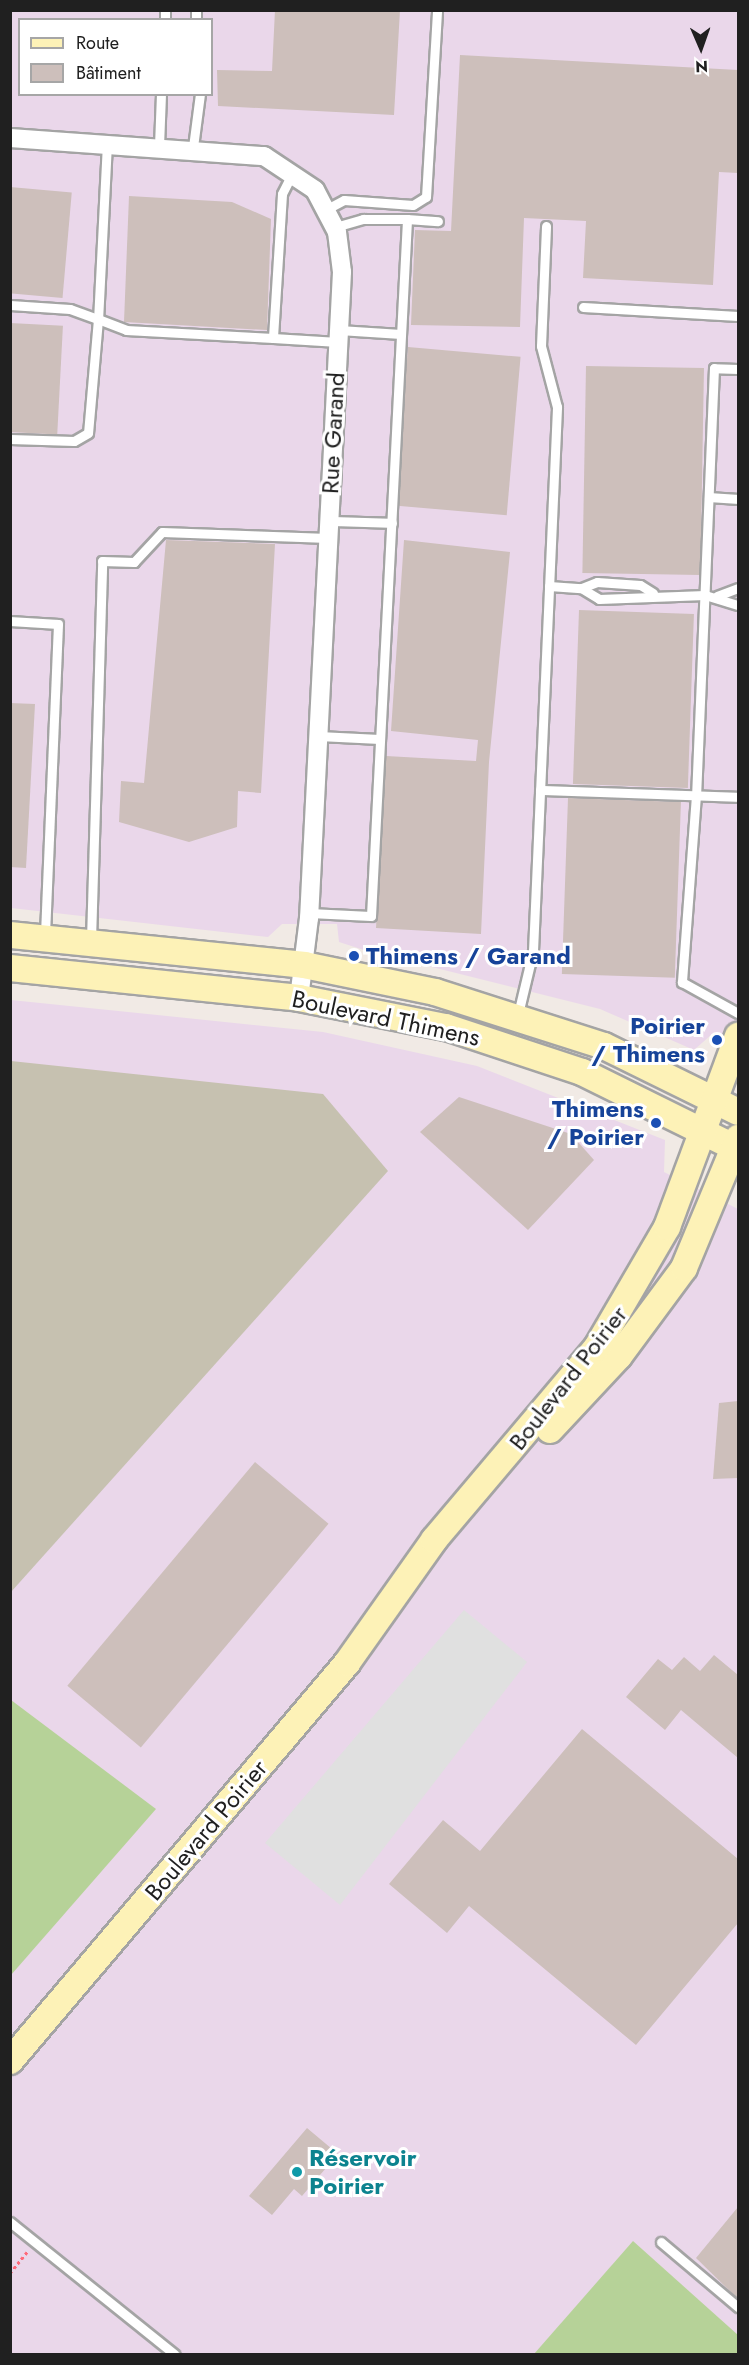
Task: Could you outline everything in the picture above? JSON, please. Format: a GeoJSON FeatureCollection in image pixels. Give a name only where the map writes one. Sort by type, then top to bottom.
{"type":"FeatureCollection","features":[{"type":"Feature","properties":{"kind":"street","name":"Rue Garand"},"geometry":{"type":"LineString","coordinates":[[10,138],[250,152],[294,171],[327,209],[335,227],[341,258],[338,336],[309,913],[299,998]]}},
{"type":"Feature","properties":{"kind":"street","name":"Boulevard Thimens"},"geometry":{"type":"LineString","coordinates":[[10,935],[304,965],[518,1014],[638,1060],[728,1106]]}},
{"type":"Feature","properties":{"kind":"street","name":"Boulevard Thimens"},"geometry":{"type":"LineString","coordinates":[[10,968],[299,998],[416,1020],[506,1045],[610,1083],[738,1145]]}},
{"type":"Feature","properties":{"kind":"street","name":"Boulevard Poirier"},"geometry":{"type":"LineString","coordinates":[[399,1597],[434,1540],[607,1334],[655,1251],[707,1131],[728,1106],[738,1036]]}},
{"type":"Feature","properties":{"kind":"street","name":"Boulevard Poirier"},"geometry":{"type":"LineString","coordinates":[[10,2061],[399,1597],[637,1333],[688,1260],[738,1145]]}},
{"type":"Feature","properties":{"kind":"lane"},"geometry":{"type":"LineString","coordinates":[[327,209],[344,200],[413,205],[426,197],[437,10]]}},
{"type":"Feature","properties":{"kind":"lane"},"geometry":{"type":"LineString","coordinates":[[159,146],[161,96]]}},
{"type":"Feature","properties":{"kind":"lane"},"geometry":{"type":"LineString","coordinates":[[194,147],[200,96]]}},
{"type":"Feature","properties":{"kind":"lane"},"geometry":{"type":"LineString","coordinates":[[10,439],[74,441],[88,433],[98,319],[107,143]]}},
{"type":"Feature","properties":{"kind":"lane"},"geometry":{"type":"LineString","coordinates":[[273,338],[282,194],[294,171]]}},
{"type":"Feature","properties":{"kind":"lane"},"geometry":{"type":"LineString","coordinates":[[335,227],[363,219],[438,221]]}},
{"type":"Feature","properties":{"kind":"lane"},"geometry":{"type":"LineString","coordinates":[[309,913],[371,916],[407,219]]}},
{"type":"Feature","properties":{"kind":"lane"},"geometry":{"type":"LineString","coordinates":[[518,1014],[533,951],[556,407],[541,346],[546,226]]}},
{"type":"Feature","properties":{"kind":"lane"},"geometry":{"type":"LineString","coordinates":[[10,306],[70,309],[126,330],[273,338],[401,334]]}},
{"type":"Feature","properties":{"kind":"lane"},"geometry":{"type":"LineString","coordinates":[[583,307],[738,316]]}},
{"type":"Feature","properties":{"kind":"lane"},"geometry":{"type":"LineString","coordinates":[[738,369],[714,368],[696,795],[682,982],[738,1013]]}},
{"type":"Feature","properties":{"kind":"lane"},"geometry":{"type":"LineString","coordinates":[[709,497],[738,499]]}},
{"type":"Feature","properties":{"kind":"lane"},"geometry":{"type":"LineString","coordinates":[[91,943],[102,561],[134,562],[162,532],[328,529],[392,523]]}},
{"type":"Feature","properties":{"kind":"lane"},"geometry":{"type":"LineString","coordinates":[[549,586],[581,588],[597,582],[640,585],[653,593]]}},
{"type":"Feature","properties":{"kind":"lane"},"geometry":{"type":"LineString","coordinates":[[581,588],[599,599],[637,601],[653,593],[705,595],[717,596],[738,605]]}},
{"type":"Feature","properties":{"kind":"lane"},"geometry":{"type":"LineString","coordinates":[[717,596],[738,588]]}},
{"type":"Feature","properties":{"kind":"lane"},"geometry":{"type":"LineString","coordinates":[[10,621],[58,624],[45,938]]}},
{"type":"Feature","properties":{"kind":"lane"},"geometry":{"type":"LineString","coordinates":[[318,736],[380,738]]}},
{"type":"Feature","properties":{"kind":"lane"},"geometry":{"type":"LineString","coordinates":[[540,790],[738,796]]}},
{"type":"Feature","properties":{"kind":"lane"},"geometry":{"type":"LineString","coordinates":[[10,2222],[174,2355]]}},
{"type":"Feature","properties":{"kind":"lane"},"geometry":{"type":"LineString","coordinates":[[661,2242],[738,2307]]}},
{"type":"Feature","properties":{"kind":"path"},"geometry":{"type":"LineString","coordinates":[[10,2273],[26,2253]]}},
{"type":"Feature","properties":{"kind":"shaded area"},"geometry":{"type":"Polygon","coordinates":[[[11,11],[738,11],[738,1060],[711,1035],[694,1050],[600,1009],[339,942],[337,924],[282,924],[268,937],[11,908],[11,11]]]}},
{"type":"Feature","properties":{"kind":"shaded area"},"geometry":{"type":"Polygon","coordinates":[[[11,1000],[323,1032],[477,1066],[665,1140],[664,1172],[738,1209],[738,2354],[11,2354],[11,1000]]]}},
{"type":"Feature","properties":{"kind":"shaded area"},"geometry":{"type":"Polygon","coordinates":[[[11,1061],[323,1094],[388,1171],[11,1592],[11,1061]]]}},
{"type":"Feature","properties":{"kind":"shaded area"},"geometry":{"type":"Polygon","coordinates":[[[464,1610],[527,1662],[340,1905],[265,1843],[464,1610]]]}},
{"type":"Feature","properties":{"kind":"green space"},"geometry":{"type":"Polygon","coordinates":[[[11,1700],[156,1809],[11,1975],[11,1700]]]}},
{"type":"Feature","properties":{"kind":"green space"},"geometry":{"type":"Polygon","coordinates":[[[633,2241],[738,2335],[738,2354],[534,2354],[633,2241]]]}},
{"type":"Feature","properties":{"kind":"building"},"geometry":{"type":"Polygon","coordinates":[[[275,10],[400,10],[394,115],[218,106],[217,70],[272,71],[275,10]]]}},
{"type":"Feature","properties":{"kind":"building"},"geometry":{"type":"Polygon","coordinates":[[[460,55],[738,70],[738,173],[719,172],[713,285],[583,278],[586,221],[524,218],[520,327],[411,325],[415,230],[451,231],[460,55]]]}},
{"type":"Feature","properties":{"kind":"building"},"geometry":{"type":"Polygon","coordinates":[[[10,187],[72,192],[63,298],[10,293],[10,187]]]}},
{"type":"Feature","properties":{"kind":"building"},"geometry":{"type":"Polygon","coordinates":[[[129,196],[232,202],[271,219],[267,330],[124,322],[129,196]]]}},
{"type":"Feature","properties":{"kind":"building"},"geometry":{"type":"Polygon","coordinates":[[[10,323],[63,326],[57,435],[10,432],[10,323]]]}},
{"type":"Feature","properties":{"kind":"building"},"geometry":{"type":"Polygon","coordinates":[[[408,347],[521,357],[507,515],[394,505],[408,347]]]}},
{"type":"Feature","properties":{"kind":"building"},"geometry":{"type":"Polygon","coordinates":[[[586,366],[704,368],[700,575],[582,573],[586,366]]]}},
{"type":"Feature","properties":{"kind":"building"},"geometry":{"type":"Polygon","coordinates":[[[166,540],[275,544],[261,793],[238,791],[237,827],[189,842],[119,822],[121,781],[144,783],[166,540]]]}},
{"type":"Feature","properties":{"kind":"building"},"geometry":{"type":"Polygon","coordinates":[[[404,540],[510,552],[489,762],[481,934],[376,928],[386,756],[476,761],[478,740],[391,731],[404,540]]]}},
{"type":"Feature","properties":{"kind":"building"},"geometry":{"type":"Polygon","coordinates":[[[579,610],[694,614],[688,788],[573,784],[579,610]]]}},
{"type":"Feature","properties":{"kind":"building"},"geometry":{"type":"Polygon","coordinates":[[[10,703],[35,704],[26,868],[10,867],[10,703]]]}},
{"type":"Feature","properties":{"kind":"building"},"geometry":{"type":"Polygon","coordinates":[[[568,798],[681,802],[675,978],[562,974],[568,798]]]}},
{"type":"Feature","properties":{"kind":"building"},"geometry":{"type":"Polygon","coordinates":[[[459,1097],[571,1134],[594,1160],[528,1230],[420,1132],[459,1097]]]}},
{"type":"Feature","properties":{"kind":"building"},"geometry":{"type":"Polygon","coordinates":[[[738,1401],[738,1478],[713,1479],[719,1403],[738,1401]]]}},
{"type":"Feature","properties":{"kind":"building"},"geometry":{"type":"Polygon","coordinates":[[[255,1462],[329,1524],[141,1747],[67,1686],[255,1462]]]}},
{"type":"Feature","properties":{"kind":"building"},"geometry":{"type":"Polygon","coordinates":[[[714,1655],[738,1675],[738,1758],[681,1710],[665,1730],[626,1697],[658,1659],[672,1670],[684,1657],[700,1671],[714,1655]]]}},
{"type":"Feature","properties":{"kind":"building"},"geometry":{"type":"Polygon","coordinates":[[[582,1729],[738,1859],[738,1923],[636,2045],[469,1906],[447,1933],[389,1884],[443,1820],[480,1851],[582,1729]]]}},
{"type":"Feature","properties":{"kind":"building","name":"Réservoir Poirier"},"geometry":{"type":"Polygon","coordinates":[[[307,2128],[338,2154],[302,2196],[294,2189],[272,2215],[249,2196],[307,2128]]]}},
{"type":"Feature","properties":{"kind":"building"},"geometry":{"type":"Polygon","coordinates":[[[738,2207],[738,2299],[696,2258],[738,2207]]]}},
{"type":"Feature","properties":{"kind":"place","name":"Thimens / Garand"},"geometry":{"type":"Point","coordinates":[354,956]}},
{"type":"Feature","properties":{"kind":"place","name":"Poirier / Thimens"},"geometry":{"type":"Point","coordinates":[717,1040]}},
{"type":"Feature","properties":{"kind":"place","name":"Thimens / Poirier"},"geometry":{"type":"Point","coordinates":[656,1123]}},
{"type":"Feature","properties":{"kind":"place","name":"Réservoir Poirier"},"geometry":{"type":"Point","coordinates":[297,2172]}}]}
